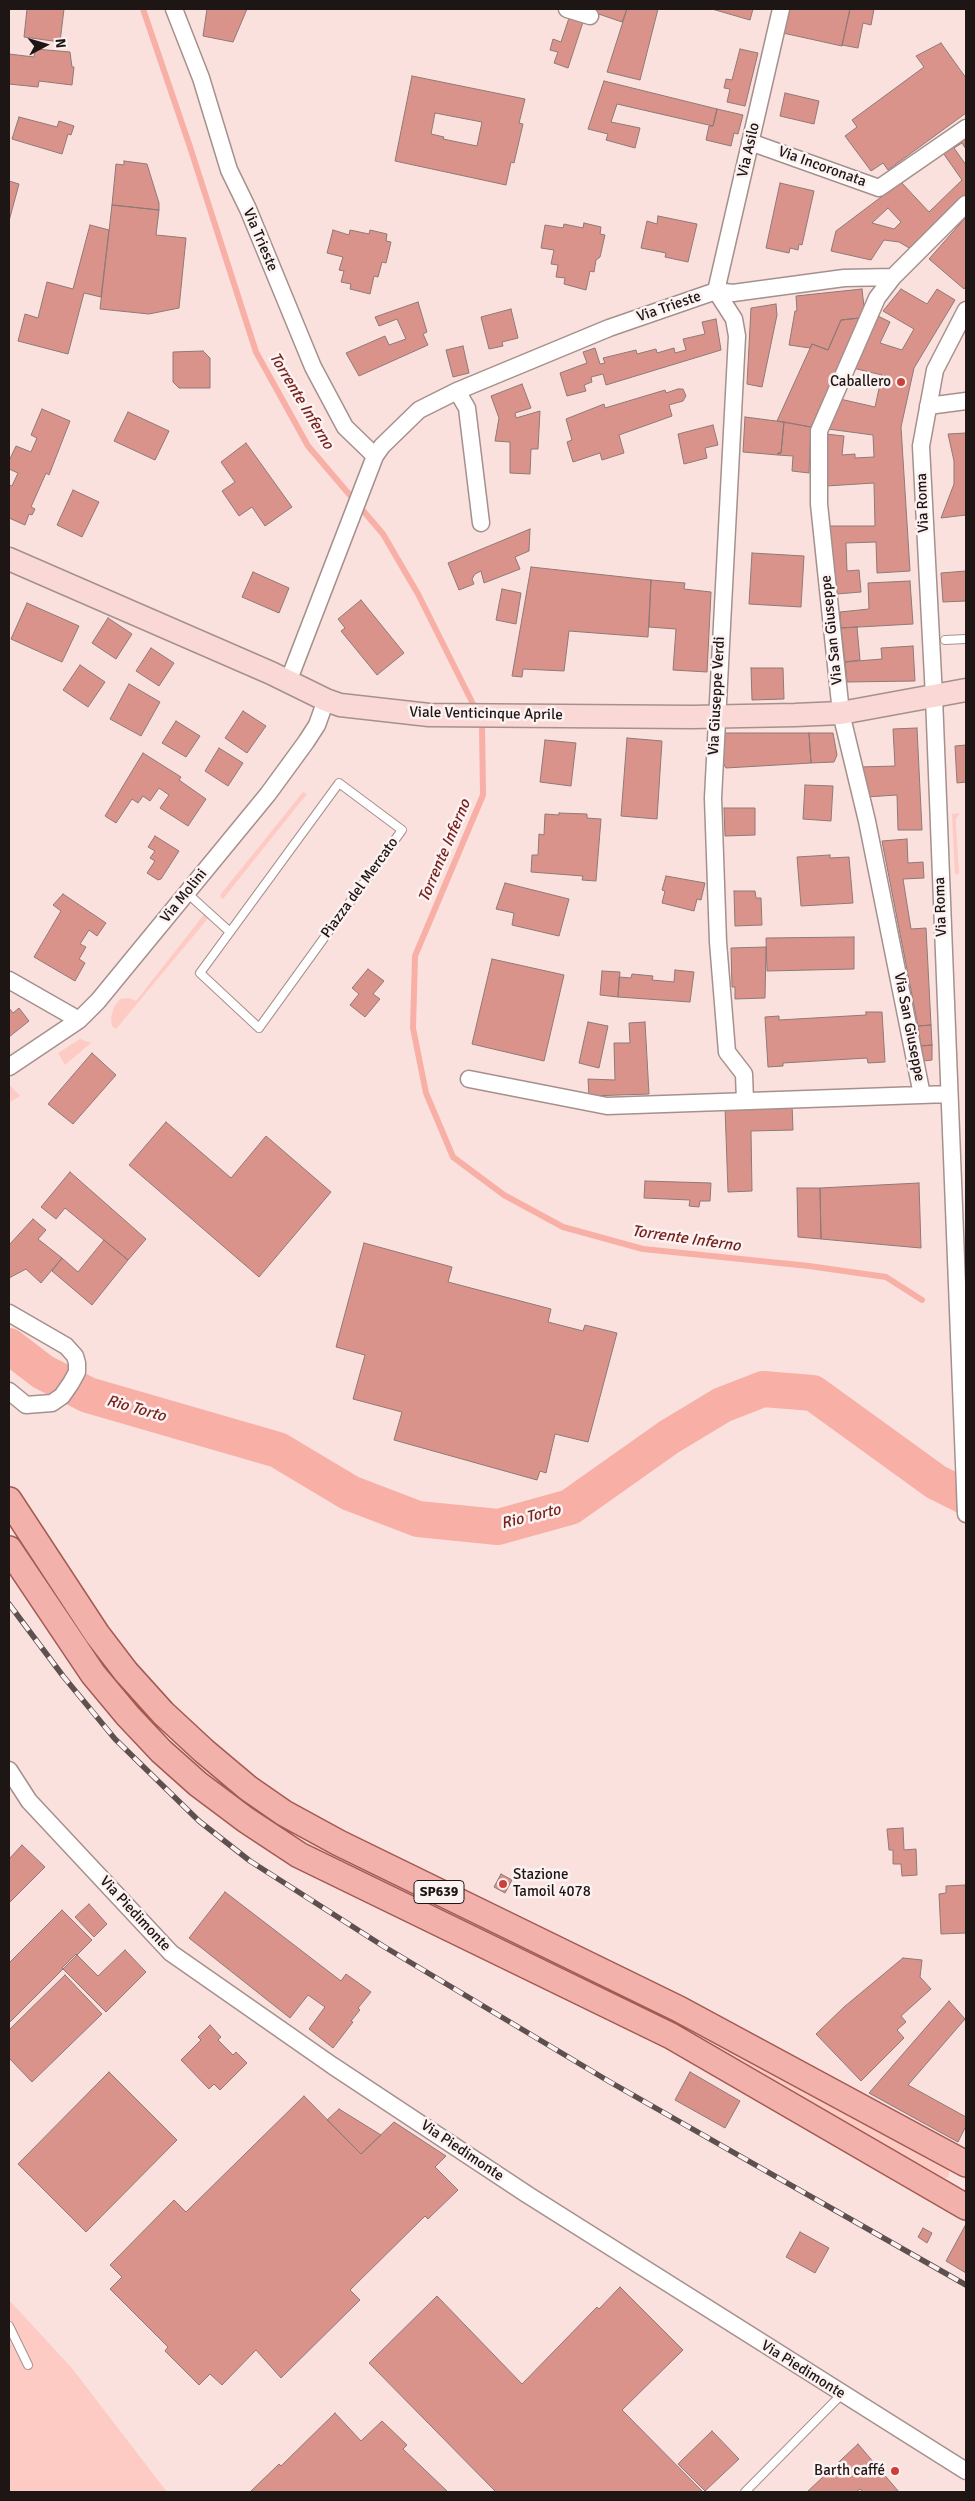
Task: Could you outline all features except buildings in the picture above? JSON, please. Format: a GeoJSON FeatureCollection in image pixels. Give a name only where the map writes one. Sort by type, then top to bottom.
{"type":"FeatureCollection","features":[{"type":"Feature","properties":{"kind":"main road","name":"Viale Venticinque Aprile"},"geometry":{"type":"LineString","coordinates":[[9,559],[340,705],[429,716],[716,716],[841,713],[966,690]]}},
{"type":"Feature","properties":{"kind":"main road","name":"SP639"},"geometry":{"type":"LineString","coordinates":[[9,1500],[97,1634],[126,1672],[163,1713],[204,1751],[248,1788],[276,1808],[340,1843],[679,2009],[966,2164]]}},
{"type":"Feature","properties":{"kind":"main road","name":"SP639"},"geometry":{"type":"LineString","coordinates":[[9,1549],[88,1667],[128,1716],[161,1751],[198,1784],[246,1820],[299,1855],[671,2036],[959,2203]]}},
{"type":"Feature","properties":{"kind":"main road"},"geometry":{"type":"LineString","coordinates":[[959,2203],[966,2172]]}},
{"type":"Feature","properties":{"kind":"street","name":"Via Trieste"},"geometry":{"type":"LineString","coordinates":[[174,9],[201,78],[229,170],[248,209],[313,367],[346,427],[375,456]]}},
{"type":"Feature","properties":{"kind":"street"},"geometry":{"type":"LineString","coordinates":[[567,9],[590,16]]}},
{"type":"Feature","properties":{"kind":"street","name":"Via Asilo"},"geometry":{"type":"LineString","coordinates":[[716,290],[781,9]]}},
{"type":"Feature","properties":{"kind":"street","name":"Via Incoronata"},"geometry":{"type":"LineString","coordinates":[[750,142],[879,188],[966,128]]}},
{"type":"Feature","properties":{"kind":"street","name":"Via San Giuseppe"},"geometry":{"type":"LineString","coordinates":[[922,1095],[868,821],[841,713],[819,504],[819,431],[877,298],[893,277],[966,204]]}},
{"type":"Feature","properties":{"kind":"street","name":"Via Trieste"},"geometry":{"type":"LineString","coordinates":[[288,682],[375,456],[382,446],[419,410],[457,390],[609,328],[716,290],[733,294],[844,278],[893,277]]}},
{"type":"Feature","properties":{"kind":"street","name":"Via Giuseppe Verdi"},"geometry":{"type":"LineString","coordinates":[[716,290],[734,319],[737,336],[713,798],[718,942],[727,1052],[744,1074],[745,1101]]}},
{"type":"Feature","properties":{"kind":"street","name":"Via Roma"},"geometry":{"type":"LineString","coordinates":[[966,310],[934,370],[921,446],[934,697],[948,1094],[961,1269],[966,1514]]}},
{"type":"Feature","properties":{"kind":"street"},"geometry":{"type":"LineString","coordinates":[[457,390],[467,408],[481,523]]}},
{"type":"Feature","properties":{"kind":"street"},"geometry":{"type":"LineString","coordinates":[[928,406],[966,401]]}},
{"type":"Feature","properties":{"kind":"street","name":"Via Molini"},"geometry":{"type":"LineString","coordinates":[[9,1067],[79,1020],[98,1001],[268,794],[317,725],[326,700]]}},
{"type":"Feature","properties":{"kind":"street"},"geometry":{"type":"LineString","coordinates":[[9,980],[79,1020]]}},
{"type":"Feature","properties":{"kind":"street"},"geometry":{"type":"LineString","coordinates":[[469,1079],[607,1106],[948,1094]]}},
{"type":"Feature","properties":{"kind":"street"},"geometry":{"type":"LineString","coordinates":[[9,1313],[66,1346],[75,1356],[77,1372],[62,1396],[52,1403],[26,1406],[9,1391]]}},
{"type":"Feature","properties":{"kind":"street","name":"Via Piedimonte"},"geometry":{"type":"LineString","coordinates":[[9,1770],[29,1801],[171,1954],[333,2066],[528,2195],[966,2471]]}},
{"type":"Feature","properties":{"kind":"lane"},"geometry":{"type":"LineString","coordinates":[[945,640],[966,639]]}},
{"type":"Feature","properties":{"kind":"lane","name":"Piazza del Mercato"},"geometry":{"type":"LineString","coordinates":[[338,783],[402,830],[260,1028],[200,973],[230,932],[338,783]]}},
{"type":"Feature","properties":{"kind":"lane"},"geometry":{"type":"LineString","coordinates":[[187,892],[230,932]]}},
{"type":"Feature","properties":{"kind":"lane"},"geometry":{"type":"LineString","coordinates":[[9,2326],[28,2365]]}},
{"type":"Feature","properties":{"kind":"lane"},"geometry":{"type":"LineString","coordinates":[[746,2492],[842,2394]]}},
{"type":"Feature","properties":{"kind":"shaded area"},"geometry":{"type":"Polygon","coordinates":[[[303,792],[307,794],[223,899],[221,898],[220,895],[303,792]]]}},
{"type":"Feature","properties":{"kind":"shaded area"},"geometry":{"type":"Polygon","coordinates":[[[960,813],[956,819],[959,874],[955,874],[952,814],[960,813]]]}},
{"type":"Feature","properties":{"kind":"shaded area"},"geometry":{"type":"Polygon","coordinates":[[[206,912],[210,916],[116,1029],[112,1026],[111,1018],[114,1007],[120,999],[129,998],[136,1001],[206,912]]]}},
{"type":"Feature","properties":{"kind":"shaded area"},"geometry":{"type":"Polygon","coordinates":[[[80,1039],[91,1043],[65,1065],[58,1053],[80,1039]]]}},
{"type":"Feature","properties":{"kind":"shaded area"},"geometry":{"type":"Polygon","coordinates":[[[9,1084],[20,1096],[10,1102],[9,1102],[9,1084]]]}},
{"type":"Feature","properties":{"kind":"shaded area"},"geometry":{"type":"Polygon","coordinates":[[[9,1520],[225,1784],[696,2027],[949,2170],[949,2177],[943,2179],[934,2174],[668,2017],[316,1848],[235,1796],[161,1730],[125,1691],[61,1605],[9,1526],[9,1520]]]}},
{"type":"Feature","properties":{"kind":"shaded area"},"geometry":{"type":"Polygon","coordinates":[[[9,2300],[71,2367],[167,2492],[9,2492],[9,2300]]]}},
{"type":"Feature","properties":{"kind":"waterway","name":"Torrente Inferno"},"geometry":{"type":"LineString","coordinates":[[143,9],[256,352],[308,446],[383,534],[418,594],[476,710]]}},
{"type":"Feature","properties":{"kind":"waterway","name":"Torrente Inferno"},"geometry":{"type":"LineString","coordinates":[[480,719],[482,724],[483,795],[415,956],[413,1028],[426,1093],[453,1157],[504,1195],[563,1227],[643,1249],[809,1266],[886,1277],[922,1300]]}},
{"type":"Feature","properties":{"kind":"waterway","name":"Rio Torto"},"geometry":{"type":"LineString","coordinates":[[9,1346],[43,1372],[88,1395],[278,1450],[350,1493],[418,1519],[498,1527],[570,1507],[669,1437],[722,1405],[763,1389],[813,1393],[936,1482],[966,1497]]}},
{"type":"Feature","properties":{"kind":"railway"},"geometry":{"type":"LineString","coordinates":[[9,1604],[63,1676],[115,1739],[199,1821],[250,1861],[383,1946],[610,2082],[966,2285]]}},
{"type":"Feature","properties":{"kind":"place","name":"Caballero"},"geometry":{"type":"Point","coordinates":[901,382]}},
{"type":"Feature","properties":{"kind":"place","name":"Stazione Tamoil 4078"},"geometry":{"type":"Point","coordinates":[503,1884]}},
{"type":"Feature","properties":{"kind":"place","name":"Barth caffé"},"geometry":{"type":"Point","coordinates":[895,2471]}}]}
